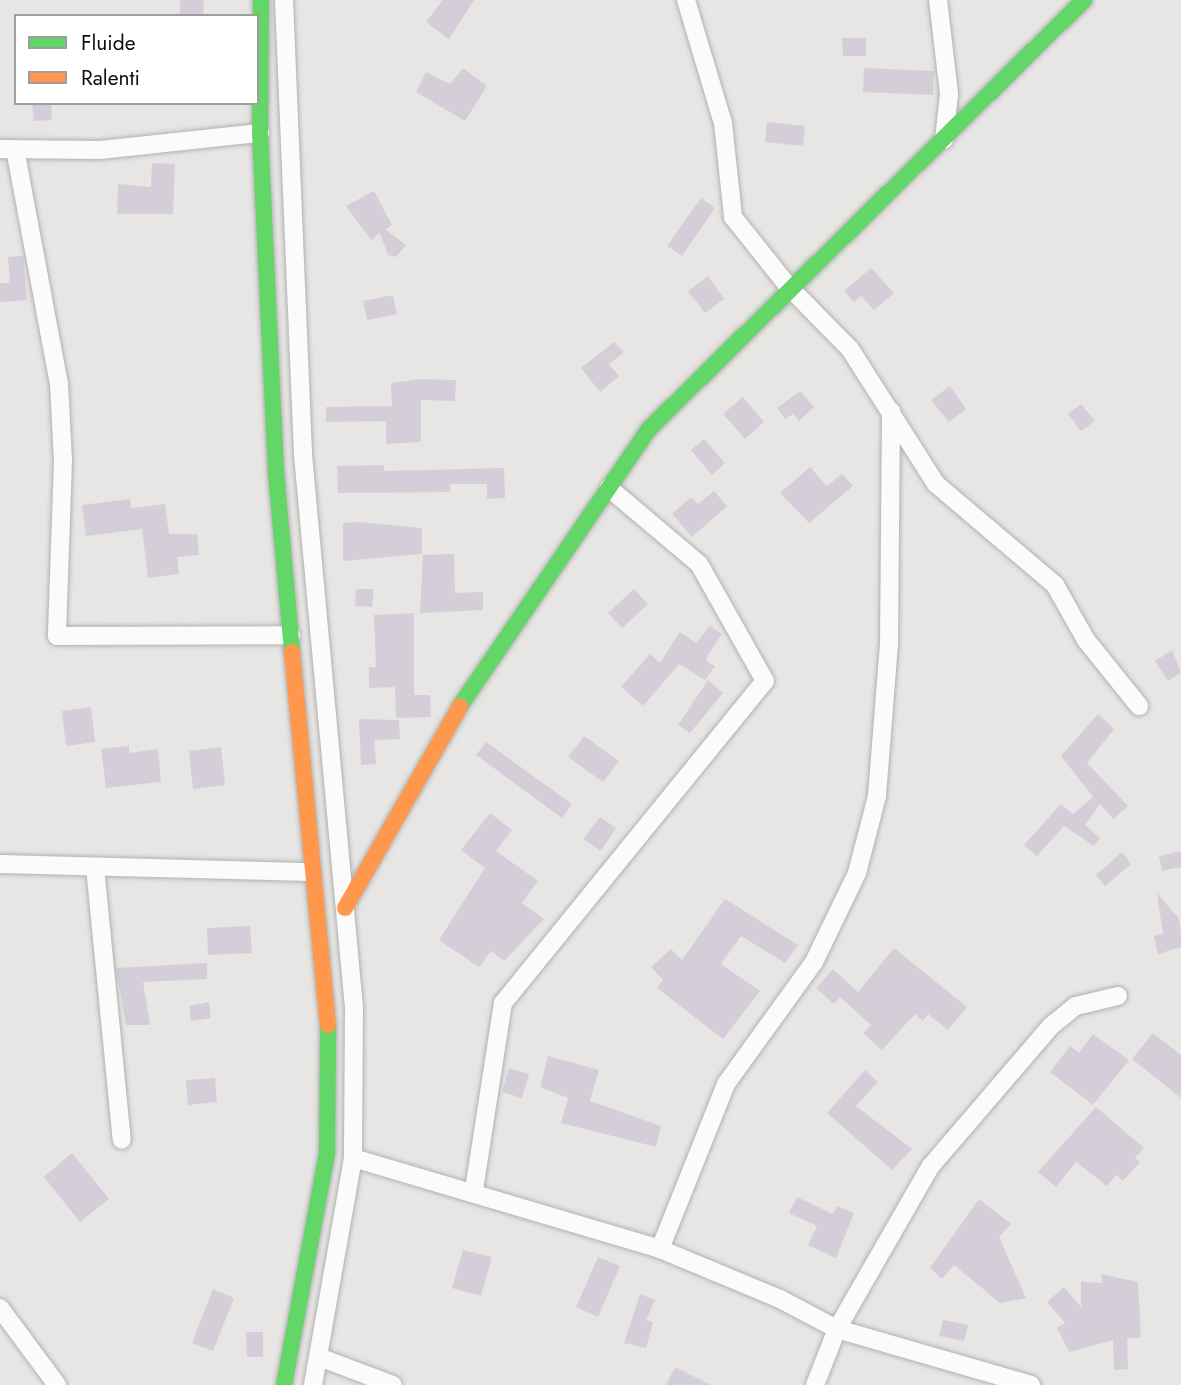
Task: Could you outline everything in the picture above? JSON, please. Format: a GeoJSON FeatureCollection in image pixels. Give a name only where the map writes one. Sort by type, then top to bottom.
{"type":"FeatureCollection","features":[{"type":"Feature","properties":{"kind":"street"},"geometry":{"type":"LineString","coordinates":[[261,0],[260,133],[276,472],[311,872],[328,1002],[327,1152],[284,1385]]}},
{"type":"Feature","properties":{"kind":"street"},"geometry":{"type":"LineString","coordinates":[[284,0],[303,455],[354,1008],[354,1158],[313,1385]]}},
{"type":"Feature","properties":{"kind":"street"},"geometry":{"type":"LineString","coordinates":[[686,0],[723,122],[733,217],[788,286],[850,349],[936,484],[1055,585],[1086,640],[1139,706]]}},
{"type":"Feature","properties":{"kind":"street"},"geometry":{"type":"LineString","coordinates":[[939,0],[949,94],[944,144]]}},
{"type":"Feature","properties":{"kind":"street"},"geometry":{"type":"LineString","coordinates":[[345,908],[502,640],[649,429],[788,286],[944,144],[1084,0]]}},
{"type":"Feature","properties":{"kind":"street"},"geometry":{"type":"LineString","coordinates":[[260,133],[100,150],[7,149],[59,384],[64,461],[57,636],[291,635]]}},
{"type":"Feature","properties":{"kind":"street"},"geometry":{"type":"LineString","coordinates":[[660,1250],[726,1084],[814,962],[857,873],[877,796],[889,644],[891,411]]}},
{"type":"Feature","properties":{"kind":"street"},"geometry":{"type":"LineString","coordinates":[[474,1190],[503,1003],[765,681],[699,564],[609,488]]}},
{"type":"Feature","properties":{"kind":"street"},"geometry":{"type":"LineString","coordinates":[[0,864],[311,872]]}},
{"type":"Feature","properties":{"kind":"street"},"geometry":{"type":"LineString","coordinates":[[95,867],[122,1140]]}},
{"type":"Feature","properties":{"kind":"street"},"geometry":{"type":"LineString","coordinates":[[815,1385],[837,1329],[930,1167],[1051,1026],[1076,1006],[1118,996]]}},
{"type":"Feature","properties":{"kind":"street"},"geometry":{"type":"LineString","coordinates":[[354,1158],[474,1190],[660,1250],[780,1299],[837,1329],[1031,1385]]}},
{"type":"Feature","properties":{"kind":"street"},"geometry":{"type":"LineString","coordinates":[[0,1308],[57,1385]]}},
{"type":"Feature","properties":{"kind":"street"},"geometry":{"type":"LineString","coordinates":[[320,1357],[393,1385]]}},
{"type":"Feature","properties":{"kind":"building"},"geometry":{"type":"Polygon","coordinates":[[[180,0],[204,0],[203,14],[180,14],[180,0]]]}},
{"type":"Feature","properties":{"kind":"building"},"geometry":{"type":"Polygon","coordinates":[[[443,0],[474,0],[449,39],[426,22],[443,0]]]}},
{"type":"Feature","properties":{"kind":"building"},"geometry":{"type":"Polygon","coordinates":[[[842,38],[866,38],[866,56],[843,56],[842,38]]]}},
{"type":"Feature","properties":{"kind":"building"},"geometry":{"type":"Polygon","coordinates":[[[463,68],[487,86],[465,121],[416,92],[426,72],[450,84],[463,68]]]}},
{"type":"Feature","properties":{"kind":"building"},"geometry":{"type":"Polygon","coordinates":[[[864,68],[934,71],[933,95],[863,92],[864,68]]]}},
{"type":"Feature","properties":{"kind":"building"},"geometry":{"type":"Polygon","coordinates":[[[32,105],[51,105],[52,120],[34,121],[32,105]]]}},
{"type":"Feature","properties":{"kind":"building"},"geometry":{"type":"Polygon","coordinates":[[[767,122],[805,126],[803,146],[765,142],[767,122]]]}},
{"type":"Feature","properties":{"kind":"building"},"geometry":{"type":"Polygon","coordinates":[[[152,163],[175,164],[173,214],[117,214],[118,184],[151,187],[152,163]]]}},
{"type":"Feature","properties":{"kind":"building"},"geometry":{"type":"Polygon","coordinates":[[[374,191],[392,225],[385,229],[406,245],[396,257],[388,255],[380,233],[371,240],[346,206],[374,191]]]}},
{"type":"Feature","properties":{"kind":"building"},"geometry":{"type":"Polygon","coordinates":[[[701,198],[715,208],[682,256],[667,246],[701,198]]]}},
{"type":"Feature","properties":{"kind":"building"},"geometry":{"type":"Polygon","coordinates":[[[23,256],[27,300],[0,302],[0,283],[10,283],[8,257],[23,256]]]}},
{"type":"Feature","properties":{"kind":"building"},"geometry":{"type":"Polygon","coordinates":[[[871,268],[894,293],[874,310],[861,296],[854,302],[844,291],[871,268]]]}},
{"type":"Feature","properties":{"kind":"building"},"geometry":{"type":"Polygon","coordinates":[[[708,276],[724,299],[705,313],[688,291],[708,276]]]}},
{"type":"Feature","properties":{"kind":"building"},"geometry":{"type":"Polygon","coordinates":[[[393,295],[397,314],[367,320],[363,301],[393,295]]]}},
{"type":"Feature","properties":{"kind":"building"},"geometry":{"type":"Polygon","coordinates":[[[614,342],[624,352],[609,364],[619,376],[600,392],[581,368],[614,342]]]}},
{"type":"Feature","properties":{"kind":"building"},"geometry":{"type":"Polygon","coordinates":[[[419,379],[456,380],[455,401],[421,400],[421,442],[386,444],[386,421],[326,422],[326,407],[392,406],[391,383],[419,379]]]}},
{"type":"Feature","properties":{"kind":"building"},"geometry":{"type":"Polygon","coordinates":[[[950,386],[966,409],[949,422],[931,400],[950,386]]]}},
{"type":"Feature","properties":{"kind":"building"},"geometry":{"type":"Polygon","coordinates":[[[800,391],[814,407],[799,421],[793,414],[785,419],[777,408],[800,391]]]}},
{"type":"Feature","properties":{"kind":"building"},"geometry":{"type":"Polygon","coordinates":[[[743,397],[764,422],[745,439],[723,414],[743,397]]]}},
{"type":"Feature","properties":{"kind":"building"},"geometry":{"type":"Polygon","coordinates":[[[1081,404],[1095,421],[1081,431],[1068,414],[1081,404]]]}},
{"type":"Feature","properties":{"kind":"building"},"geometry":{"type":"Polygon","coordinates":[[[704,439],[725,463],[712,475],[691,450],[704,439]]]}},
{"type":"Feature","properties":{"kind":"building"},"geometry":{"type":"Polygon","coordinates":[[[384,465],[384,471],[504,468],[505,498],[487,499],[487,484],[450,484],[450,492],[338,493],[337,466],[384,465]]]}},
{"type":"Feature","properties":{"kind":"building"},"geometry":{"type":"Polygon","coordinates":[[[810,467],[827,486],[842,474],[853,486],[809,523],[780,493],[810,467]]]}},
{"type":"Feature","properties":{"kind":"building"},"geometry":{"type":"Polygon","coordinates":[[[714,491],[727,506],[692,537],[672,514],[691,497],[698,504],[714,491]]]}},
{"type":"Feature","properties":{"kind":"building"},"geometry":{"type":"Polygon","coordinates":[[[130,499],[131,508],[165,504],[169,534],[197,534],[199,555],[177,557],[179,574],[148,578],[142,529],[86,536],[82,505],[130,499]]]}},
{"type":"Feature","properties":{"kind":"building"},"geometry":{"type":"Polygon","coordinates":[[[343,523],[422,528],[422,554],[343,561],[343,523]]]}},
{"type":"Feature","properties":{"kind":"building"},"geometry":{"type":"Polygon","coordinates":[[[454,554],[455,593],[483,592],[483,610],[420,613],[423,555],[454,554]]]}},
{"type":"Feature","properties":{"kind":"building"},"geometry":{"type":"Polygon","coordinates":[[[356,589],[374,589],[372,607],[355,606],[356,589]]]}},
{"type":"Feature","properties":{"kind":"building"},"geometry":{"type":"Polygon","coordinates":[[[634,589],[648,604],[622,628],[608,613],[634,589]]]}},
{"type":"Feature","properties":{"kind":"building"},"geometry":{"type":"Polygon","coordinates":[[[414,613],[414,695],[430,695],[431,717],[396,718],[395,687],[369,688],[369,667],[376,667],[374,615],[414,613]]]}},
{"type":"Feature","properties":{"kind":"building"},"geometry":{"type":"Polygon","coordinates":[[[710,626],[722,634],[708,655],[706,661],[715,666],[705,680],[679,664],[643,706],[621,687],[650,654],[660,663],[680,632],[696,643],[710,626]]]}},
{"type":"Feature","properties":{"kind":"building"},"geometry":{"type":"Polygon","coordinates":[[[1172,650],[1181,673],[1168,681],[1155,661],[1172,650]]]}},
{"type":"Feature","properties":{"kind":"building"},"geometry":{"type":"Polygon","coordinates":[[[708,680],[723,693],[690,733],[678,725],[708,680]]]}},
{"type":"Feature","properties":{"kind":"building"},"geometry":{"type":"Polygon","coordinates":[[[91,707],[95,742],[66,746],[62,711],[91,707]]]}},
{"type":"Feature","properties":{"kind":"building"},"geometry":{"type":"Polygon","coordinates":[[[1098,714],[1114,729],[1087,763],[1128,806],[1113,819],[1100,804],[1085,825],[1100,838],[1094,846],[1064,826],[1037,856],[1024,845],[1061,804],[1073,814],[1093,797],[1061,756],[1098,714]]]}},
{"type":"Feature","properties":{"kind":"building"},"geometry":{"type":"Polygon","coordinates":[[[359,719],[399,720],[400,739],[374,740],[376,764],[361,765],[359,719]]]}},
{"type":"Feature","properties":{"kind":"building"},"geometry":{"type":"Polygon","coordinates":[[[584,736],[619,761],[603,782],[568,757],[584,736]]]}},
{"type":"Feature","properties":{"kind":"building"},"geometry":{"type":"Polygon","coordinates":[[[486,742],[572,804],[562,818],[476,755],[486,742]]]}},
{"type":"Feature","properties":{"kind":"building"},"geometry":{"type":"Polygon","coordinates":[[[129,746],[129,753],[158,749],[161,782],[106,788],[101,749],[129,746]]]}},
{"type":"Feature","properties":{"kind":"building"},"geometry":{"type":"Polygon","coordinates":[[[221,747],[225,785],[193,789],[189,751],[221,747]]]}},
{"type":"Feature","properties":{"kind":"building"},"geometry":{"type":"Polygon","coordinates":[[[490,813],[512,830],[496,851],[538,881],[522,903],[544,919],[504,961],[491,951],[479,967],[439,940],[485,868],[461,850],[490,813]]]}},
{"type":"Feature","properties":{"kind":"building"},"geometry":{"type":"Polygon","coordinates":[[[600,817],[616,828],[601,851],[583,839],[600,817]]]}},
{"type":"Feature","properties":{"kind":"building"},"geometry":{"type":"Polygon","coordinates":[[[1181,851],[1181,867],[1162,871],[1159,856],[1181,851]]]}},
{"type":"Feature","properties":{"kind":"building"},"geometry":{"type":"Polygon","coordinates":[[[1122,852],[1131,864],[1105,886],[1096,875],[1122,852]]]}},
{"type":"Feature","properties":{"kind":"building"},"geometry":{"type":"Polygon","coordinates":[[[1157,893],[1179,919],[1181,933],[1181,947],[1158,954],[1154,936],[1163,934],[1157,893]]]}},
{"type":"Feature","properties":{"kind":"building"},"geometry":{"type":"Polygon","coordinates":[[[725,899],[798,945],[785,963],[741,936],[721,964],[760,991],[723,1039],[657,988],[663,980],[651,967],[671,949],[682,960],[725,899]]]}},
{"type":"Feature","properties":{"kind":"building"},"geometry":{"type":"Polygon","coordinates":[[[250,926],[252,953],[208,955],[207,928],[250,926]]]}},
{"type":"Feature","properties":{"kind":"building"},"geometry":{"type":"Polygon","coordinates":[[[894,948],[967,1007],[948,1030],[928,1014],[923,1021],[915,1014],[882,1050],[863,1033],[871,1025],[840,997],[834,1004],[816,988],[833,969],[858,992],[894,948]]]}},
{"type":"Feature","properties":{"kind":"building"},"geometry":{"type":"Polygon","coordinates":[[[207,963],[207,979],[143,982],[150,1025],[126,1025],[116,968],[207,963]]]}},
{"type":"Feature","properties":{"kind":"building"},"geometry":{"type":"Polygon","coordinates":[[[209,1002],[211,1018],[191,1021],[189,1006],[209,1002]]]}},
{"type":"Feature","properties":{"kind":"building"},"geometry":{"type":"Polygon","coordinates":[[[1153,1033],[1181,1055],[1181,1098],[1132,1059],[1153,1033]]]}},
{"type":"Feature","properties":{"kind":"building"},"geometry":{"type":"Polygon","coordinates":[[[1093,1034],[1129,1060],[1093,1105],[1050,1072],[1070,1046],[1079,1053],[1093,1034]]]}},
{"type":"Feature","properties":{"kind":"building"},"geometry":{"type":"Polygon","coordinates":[[[548,1056],[599,1070],[590,1101],[661,1126],[656,1147],[561,1123],[568,1098],[540,1087],[548,1056]]]}},
{"type":"Feature","properties":{"kind":"building"},"geometry":{"type":"Polygon","coordinates":[[[509,1068],[529,1074],[522,1098],[502,1092],[509,1068]]]}},
{"type":"Feature","properties":{"kind":"building"},"geometry":{"type":"Polygon","coordinates":[[[865,1070],[878,1082],[856,1106],[912,1149],[892,1170],[827,1113],[865,1070]]]}},
{"type":"Feature","properties":{"kind":"building"},"geometry":{"type":"Polygon","coordinates":[[[215,1078],[217,1102],[188,1105],[186,1080],[215,1078]]]}},
{"type":"Feature","properties":{"kind":"building"},"geometry":{"type":"Polygon","coordinates":[[[1096,1107],[1144,1148],[1135,1158],[1140,1162],[1123,1181],[1116,1175],[1107,1186],[1076,1162],[1056,1187],[1038,1172],[1096,1107]]]}},
{"type":"Feature","properties":{"kind":"building"},"geometry":{"type":"Polygon","coordinates":[[[72,1153],[109,1199],[80,1222],[44,1177],[72,1153]]]}},
{"type":"Feature","properties":{"kind":"building"},"geometry":{"type":"Polygon","coordinates":[[[797,1197],[833,1214],[837,1206],[854,1213],[836,1258],[808,1245],[817,1226],[789,1213],[797,1197]]]}},
{"type":"Feature","properties":{"kind":"building"},"geometry":{"type":"Polygon","coordinates":[[[979,1199],[1011,1224],[999,1237],[1026,1298],[1000,1303],[954,1265],[942,1279],[930,1268],[979,1199]]]}},
{"type":"Feature","properties":{"kind":"building"},"geometry":{"type":"Polygon","coordinates":[[[463,1250],[492,1257],[481,1296],[452,1288],[463,1250]]]}},
{"type":"Feature","properties":{"kind":"building"},"geometry":{"type":"Polygon","coordinates":[[[598,1257],[620,1266],[598,1317],[576,1307],[598,1257]]]}},
{"type":"Feature","properties":{"kind":"building"},"geometry":{"type":"Polygon","coordinates":[[[1101,1274],[1138,1282],[1141,1338],[1127,1338],[1128,1369],[1114,1370],[1113,1340],[1069,1352],[1057,1328],[1065,1323],[1047,1302],[1064,1287],[1081,1307],[1081,1282],[1102,1283],[1101,1274]]]}},
{"type":"Feature","properties":{"kind":"building"},"geometry":{"type":"Polygon","coordinates":[[[213,1289],[234,1298],[213,1351],[192,1343],[213,1289]]]}},
{"type":"Feature","properties":{"kind":"building"},"geometry":{"type":"Polygon","coordinates":[[[640,1294],[655,1300],[646,1320],[653,1322],[646,1348],[624,1343],[640,1294]]]}},
{"type":"Feature","properties":{"kind":"building"},"geometry":{"type":"Polygon","coordinates":[[[943,1320],[968,1325],[964,1341],[939,1336],[943,1320]]]}},
{"type":"Feature","properties":{"kind":"building"},"geometry":{"type":"Polygon","coordinates":[[[246,1332],[263,1332],[263,1357],[247,1357],[246,1332]]]}},
{"type":"Feature","properties":{"kind":"building"},"geometry":{"type":"Polygon","coordinates":[[[675,1367],[711,1385],[666,1385],[675,1367]]]}},
{"type":"Feature","properties":{"kind":"traffic: fast"},"geometry":{"type":"LineString","coordinates":[[261,0],[260,133],[276,472],[292,652]]}},
{"type":"Feature","properties":{"kind":"traffic: fast"},"geometry":{"type":"LineString","coordinates":[[460,706],[649,429],[1084,0]]}},
{"type":"Feature","properties":{"kind":"traffic: fast"},"geometry":{"type":"LineString","coordinates":[[284,1385],[327,1152],[328,1025]]}},
{"type":"Feature","properties":{"kind":"traffic: slow"},"geometry":{"type":"LineString","coordinates":[[292,652],[328,1025]]}},
{"type":"Feature","properties":{"kind":"traffic: slow"},"geometry":{"type":"LineString","coordinates":[[345,908],[460,706]]}}]}
